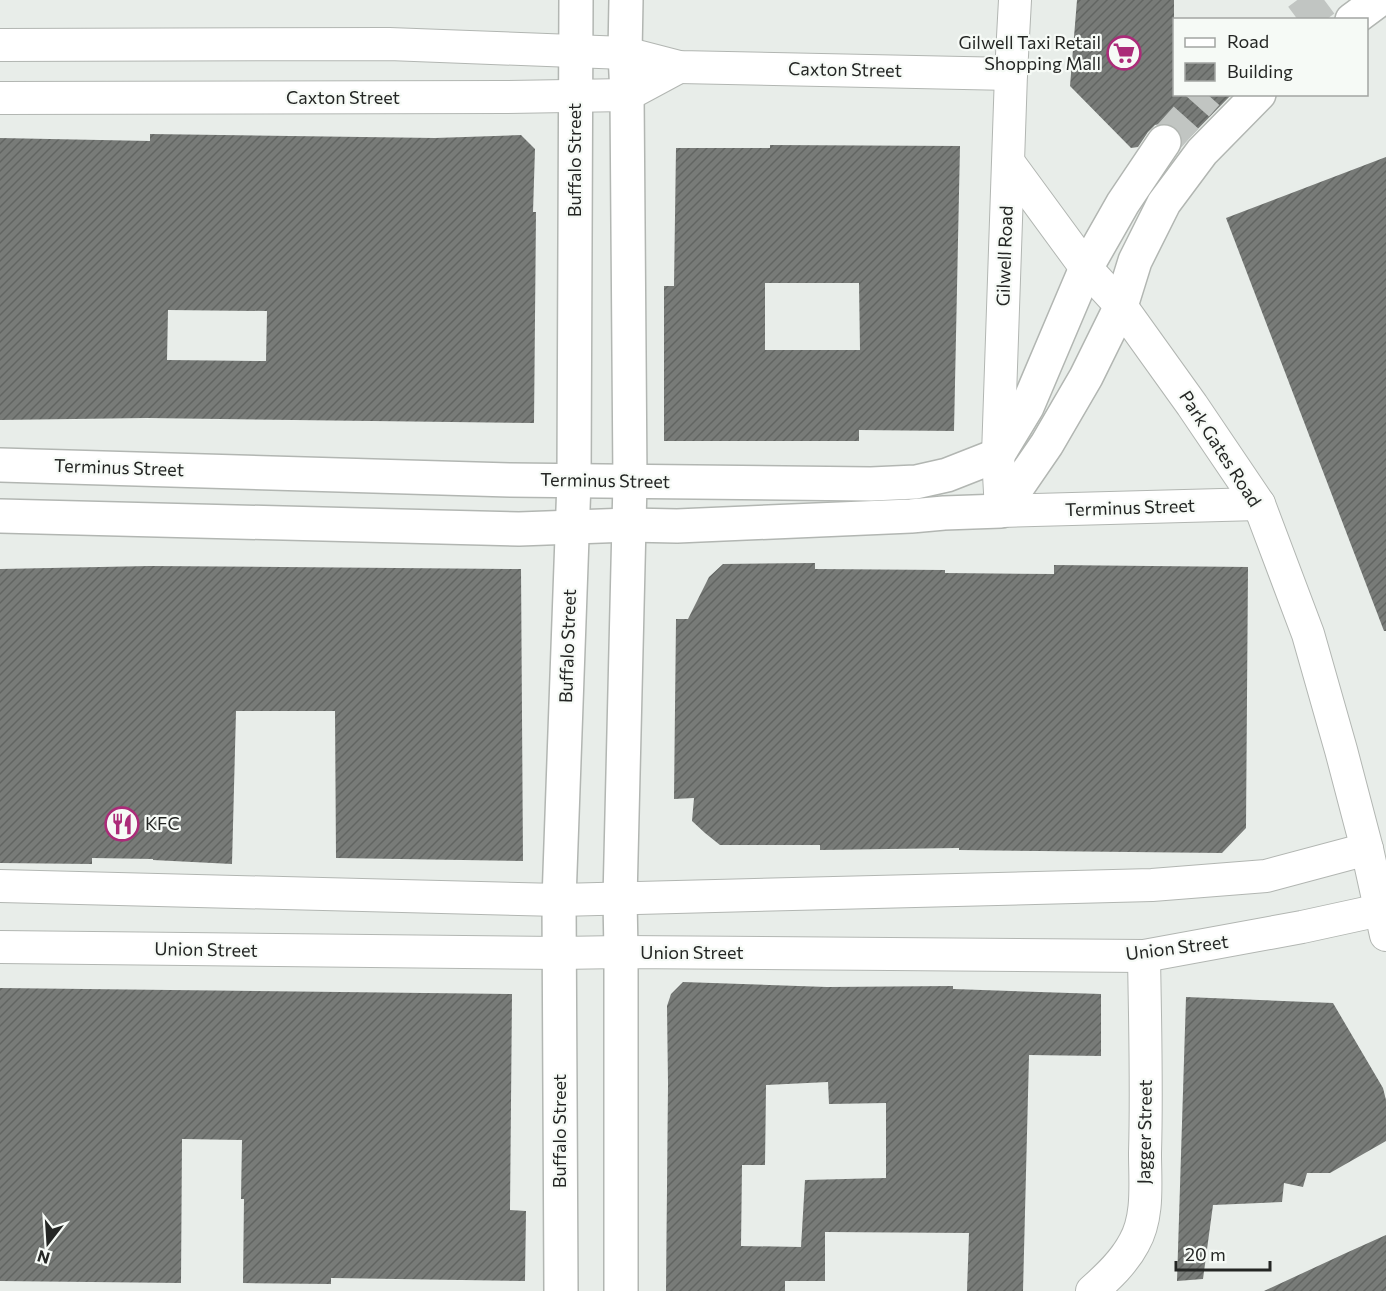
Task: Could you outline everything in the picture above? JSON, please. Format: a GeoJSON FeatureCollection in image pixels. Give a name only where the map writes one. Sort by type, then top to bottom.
{"type":"FeatureCollection","features":[{"type":"Feature","properties":{"kind":"main road","name":"Buffalo Street"},"geometry":{"type":"LineString","coordinates":[[561,1291],[559,900],[574,481],[576,0]]}},
{"type":"Feature","properties":{"kind":"main road"},"geometry":{"type":"LineString","coordinates":[[621,1291],[620,899],[630,482],[626,0]]}},
{"type":"Feature","properties":{"kind":"main road"},"geometry":{"type":"LineString","coordinates":[[1355,18],[1379,0]]}},
{"type":"Feature","properties":{"kind":"main road"},"geometry":{"type":"LineString","coordinates":[[1000,511],[1047,444],[1086,377],[1121,306],[1135,261],[1164,203],[1202,152],[1257,96]]}},
{"type":"Feature","properties":{"kind":"main road"},"geometry":{"type":"LineString","coordinates":[[998,455],[1027,407],[1086,268],[1123,202],[1164,142]]}},
{"type":"Feature","properties":{"kind":"main road","name":"Terminus Street"},"geometry":{"type":"LineString","coordinates":[[0,465],[574,481],[871,484],[916,482],[947,475],[998,455]]}},
{"type":"Feature","properties":{"kind":"main road","name":"Terminus Street"},"geometry":{"type":"LineString","coordinates":[[0,516],[519,529],[629,525],[677,526],[1000,511]]}},
{"type":"Feature","properties":{"kind":"street","name":"Gilwell Road"},"geometry":{"type":"LineString","coordinates":[[1000,511],[998,455],[1015,0]]}},
{"type":"Feature","properties":{"kind":"street","name":"Caxton Street"},"geometry":{"type":"LineString","coordinates":[[0,45],[389,44],[625,53],[679,67],[1011,74]]}},
{"type":"Feature","properties":{"kind":"street","name":"Caxton Street"},"geometry":{"type":"LineString","coordinates":[[0,98],[627,95],[679,67]]}},
{"type":"Feature","properties":{"kind":"street","name":"Park Gates Road"},"geometry":{"type":"LineString","coordinates":[[1008,163],[1086,268],[1121,306],[1192,405],[1258,504],[1308,634],[1367,849],[1383,922]]}},
{"type":"Feature","properties":{"kind":"street","name":"Terminus Street"},"geometry":{"type":"LineString","coordinates":[[1000,511],[1258,504]]}},
{"type":"Feature","properties":{"kind":"street"},"geometry":{"type":"LineString","coordinates":[[0,886],[559,900],[1152,885],[1266,876],[1367,849]]}},
{"type":"Feature","properties":{"kind":"street","name":"Union Street"},"geometry":{"type":"LineString","coordinates":[[0,947],[1144,956],[1302,927],[1383,922]]}},
{"type":"Feature","properties":{"kind":"street","name":"Jagger Street"},"geometry":{"type":"LineString","coordinates":[[1092,1291],[1124,1258],[1135,1243],[1142,1224],[1146,1092],[1144,956]]}},
{"type":"Feature","properties":{"kind":"building","name":"Gilwell Taxi Retail Shopping Mall"},"geometry":{"type":"Polygon","coordinates":[[[1077,0],[1174,0],[1173,96],[1230,96],[1189,138],[1182,139],[1181,133],[1175,127],[1165,123],[1155,125],[1138,147],[1131,148],[1070,86],[1077,0]]]}},
{"type":"Feature","properties":{"kind":"building"},"geometry":{"type":"Polygon","coordinates":[[[150,134],[435,138],[521,135],[535,149],[534,423],[147,418],[0,420],[0,138],[150,141],[150,134]],[[168,310],[167,360],[266,361],[267,311],[168,310]]]}},
{"type":"Feature","properties":{"kind":"building"},"geometry":{"type":"Polygon","coordinates":[[[770,145],[960,146],[954,431],[859,430],[859,441],[664,441],[664,286],[674,286],[676,148],[770,148],[770,145]],[[765,283],[765,350],[860,350],[859,283],[765,283]]]}},
{"type":"Feature","properties":{"kind":"building"},"geometry":{"type":"Polygon","coordinates":[[[1386,157],[1386,631],[1384,631],[1226,218],[1386,157]]]}},
{"type":"Feature","properties":{"kind":"building"},"geometry":{"type":"Polygon","coordinates":[[[815,563],[815,569],[945,570],[945,573],[1054,574],[1054,565],[1248,567],[1246,828],[1222,853],[959,850],[959,848],[820,850],[820,845],[720,845],[692,821],[694,798],[674,799],[676,619],[688,619],[709,577],[723,564],[815,563]]]}},
{"type":"Feature","properties":{"kind":"building"},"geometry":{"type":"Polygon","coordinates":[[[150,566],[521,569],[523,861],[336,858],[335,711],[236,711],[232,864],[92,858],[92,864],[0,863],[0,569],[150,566]]]}},
{"type":"Feature","properties":{"kind":"building"},"geometry":{"type":"Polygon","coordinates":[[[683,982],[827,987],[953,986],[953,989],[1101,994],[1101,1056],[1029,1055],[1023,1291],[967,1291],[969,1233],[825,1232],[825,1281],[785,1281],[785,1291],[666,1291],[667,1006],[671,994],[683,982]],[[828,1082],[766,1085],[765,1165],[742,1165],[741,1246],[801,1247],[805,1180],[886,1178],[886,1103],[829,1104],[828,1082]]]}},
{"type":"Feature","properties":{"kind":"building"},"geometry":{"type":"Polygon","coordinates":[[[0,988],[512,994],[510,1210],[526,1211],[525,1281],[331,1278],[331,1284],[243,1283],[242,1140],[182,1139],[181,1283],[0,1281],[0,988]]]}},
{"type":"Feature","properties":{"kind":"building"},"geometry":{"type":"Polygon","coordinates":[[[1186,997],[1333,1003],[1383,1088],[1386,1100],[1386,1141],[1330,1173],[1307,1173],[1303,1187],[1284,1183],[1282,1202],[1213,1205],[1203,1279],[1177,1281],[1186,997]]]}},
{"type":"Feature","properties":{"kind":"building"},"geometry":{"type":"Polygon","coordinates":[[[1386,1235],[1386,1291],[1264,1291],[1346,1253],[1386,1235]]]}},
{"type":"Feature","properties":{"kind":"tunnel"},"geometry":{"type":"LineString","coordinates":[[1301,18],[1325,0]]}},
{"type":"Feature","properties":{"kind":"tunnel"},"geometry":{"type":"LineString","coordinates":[[1164,142],[1205,96]]}},
{"type":"Feature","properties":{"kind":"place","name":"Gilwell Taxi Retail Shopping Mall"},"geometry":{"type":"Point","coordinates":[1124,53]}},
{"type":"Feature","properties":{"kind":"place","name":"KFC"},"geometry":{"type":"Point","coordinates":[122,824]}}]}
